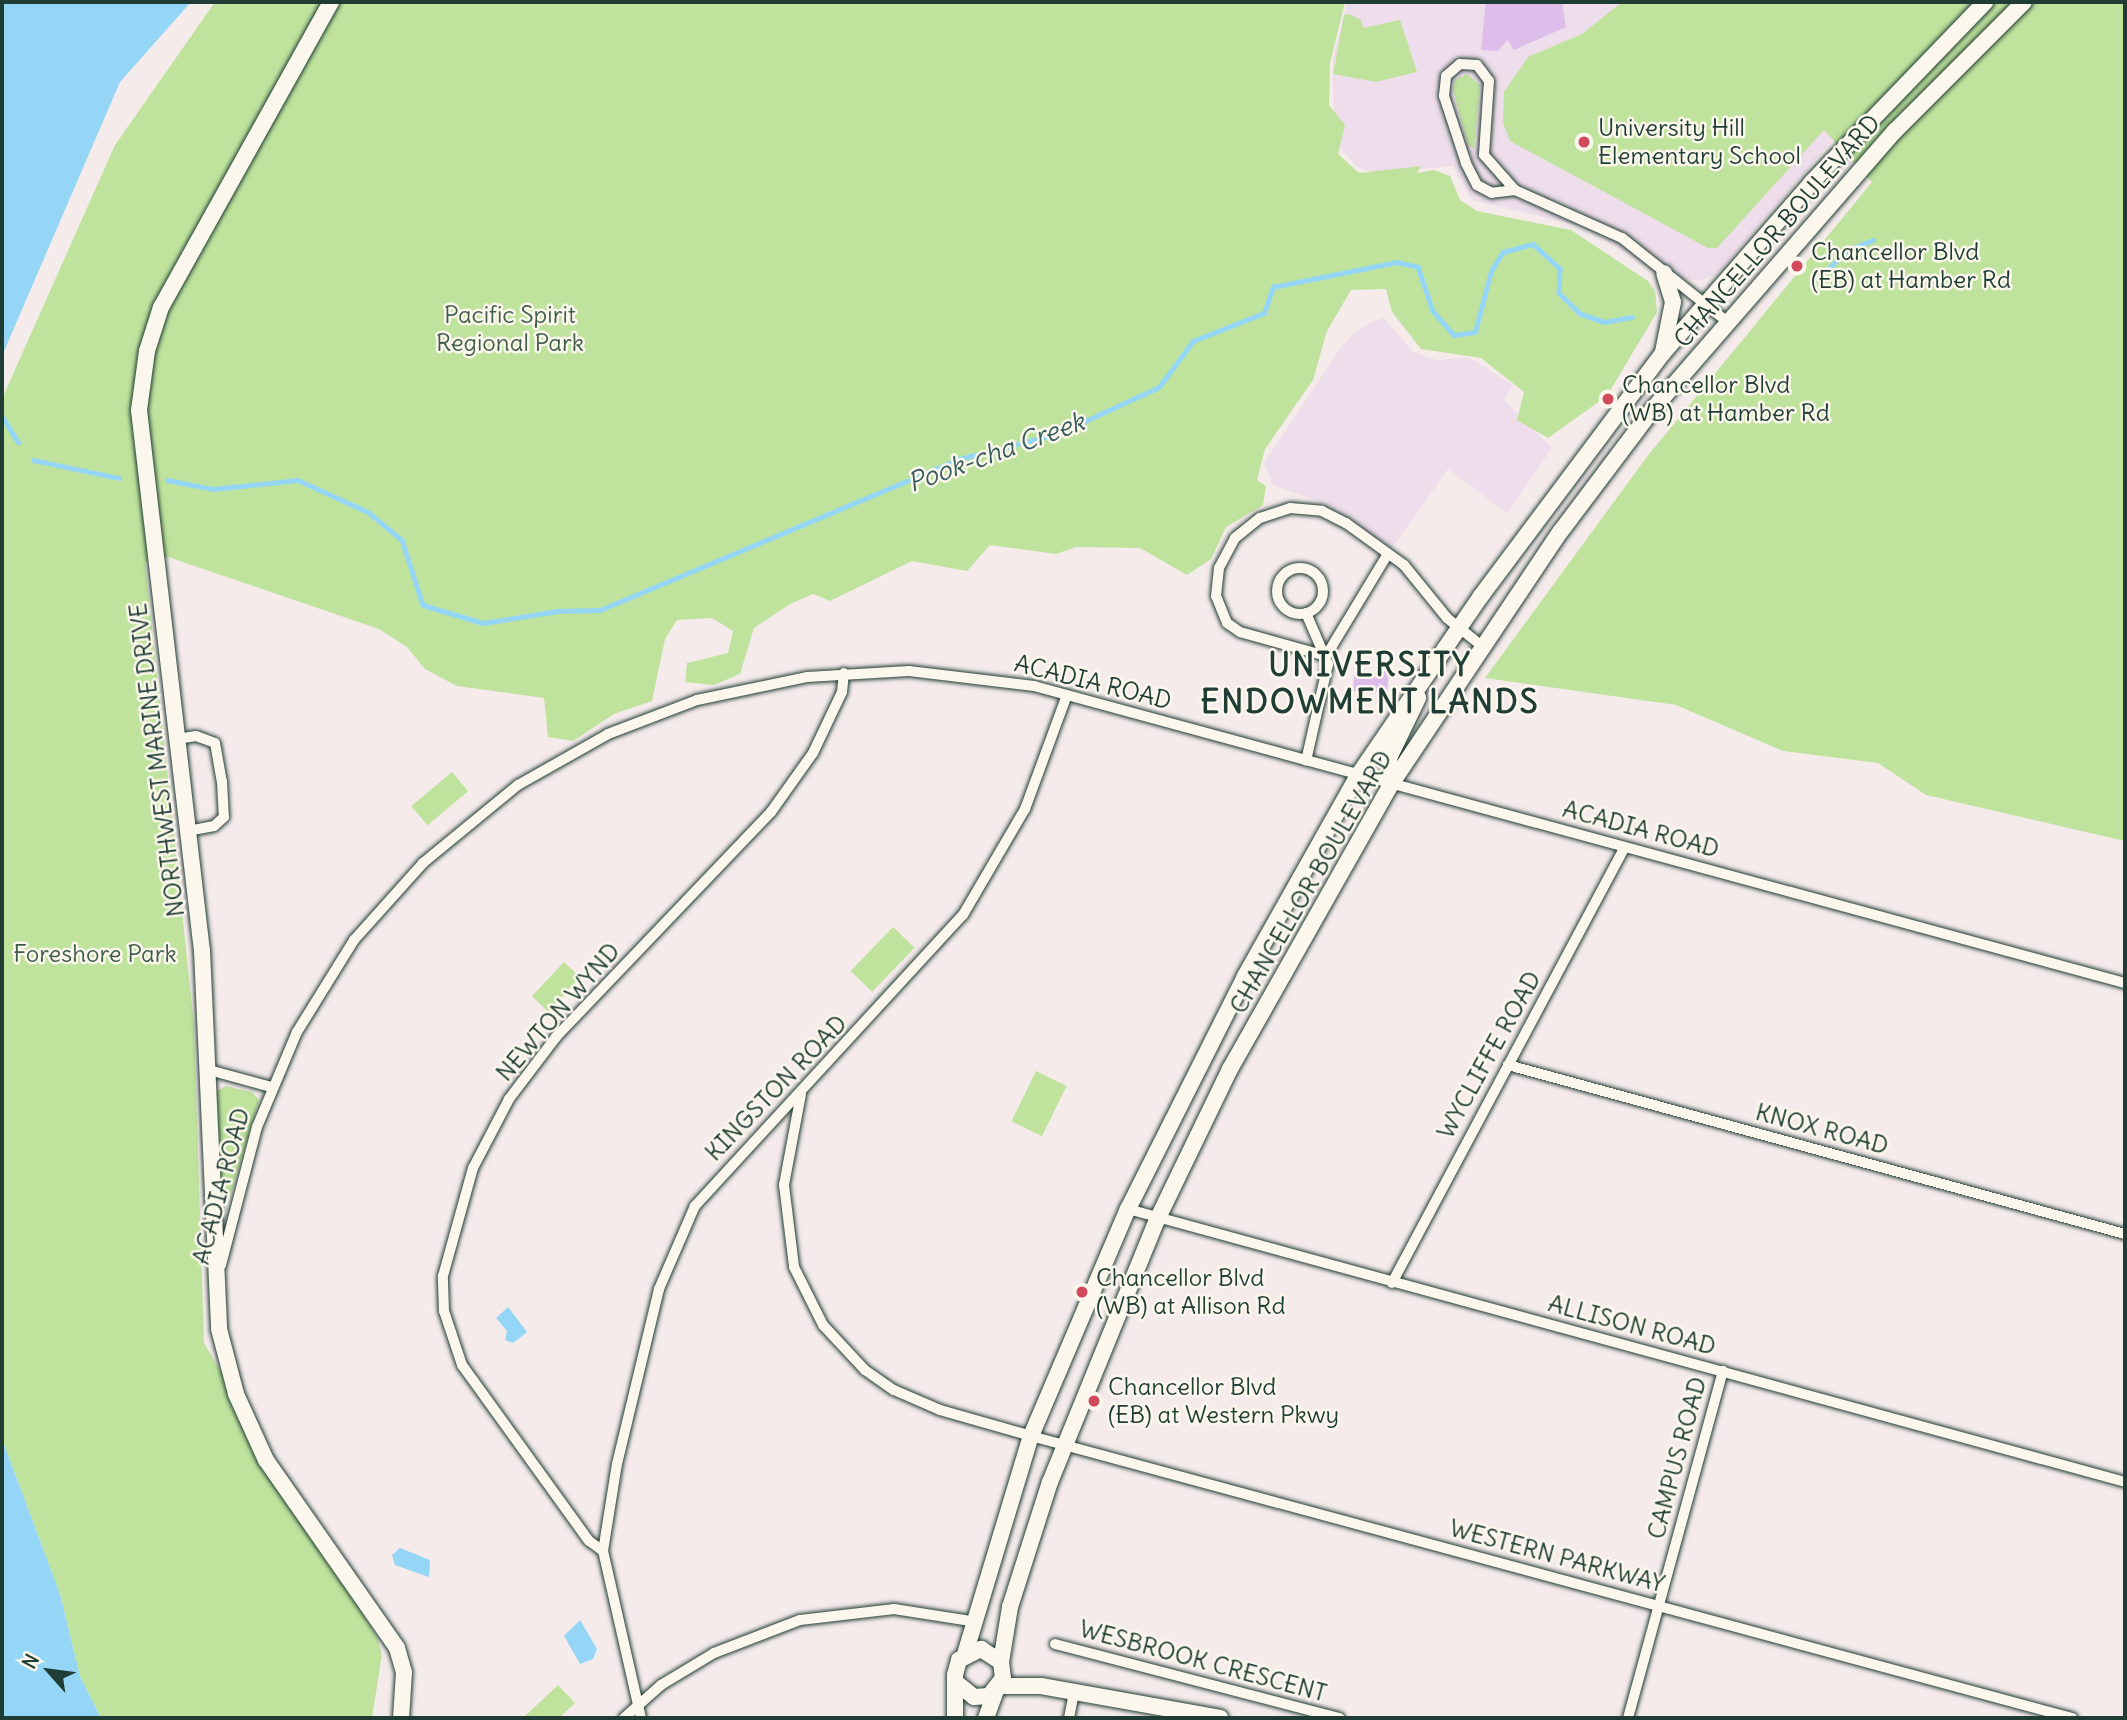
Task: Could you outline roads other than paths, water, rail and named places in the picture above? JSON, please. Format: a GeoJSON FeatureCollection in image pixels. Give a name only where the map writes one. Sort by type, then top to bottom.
{"type":"FeatureCollection","features":[{"type":"Feature","properties":{"kind":"main road","name":"NORTHWEST MARINE DRIVE"},"geometry":{"type":"LineString","coordinates":[[331,2],[172,283],[147,351],[139,410],[141,448],[188,831],[209,1070],[214,1297],[228,1368],[255,1439],[290,1499],[397,1648],[404,1672],[401,1718]]}},
{"type":"Feature","properties":{"kind":"main road","name":"CHANCELLOR BOULEVARD"},"geometry":{"type":"LineString","coordinates":[[965,1654],[977,1622],[992,1552],[1031,1436],[1128,1209],[1245,976],[1359,774],[1459,628],[1663,353],[1894,93],[1985,2]]}},
{"type":"Feature","properties":{"kind":"main road","name":"CHANCELLOR BOULEVARD"},"geometry":{"type":"LineString","coordinates":[[986,1718],[1000,1677],[1021,1569],[1064,1445],[1157,1220],[1230,1069],[1392,783],[1482,646],[1570,520],[1725,320],[1895,131],[2024,2]]}},
{"type":"Feature","properties":{"kind":"main road"},"geometry":{"type":"LineString","coordinates":[[1663,353],[1673,302],[1664,273]]}},
{"type":"Feature","properties":{"kind":"main road"},"geometry":{"type":"LineString","coordinates":[[1392,783],[1389,758],[1432,666]]}},
{"type":"Feature","properties":{"kind":"main road"},"geometry":{"type":"LineString","coordinates":[[955,1718],[956,1667],[965,1654],[989,1651],[1000,1677]]}},
{"type":"Feature","properties":{"kind":"main road"},"geometry":{"type":"LineString","coordinates":[[957,1683],[974,1697],[1000,1677],[1216,1718]]}},
{"type":"Feature","properties":{"kind":"street"},"geometry":{"type":"LineString","coordinates":[[1515,190],[1492,193],[1477,185],[1466,163],[1444,96],[1446,76],[1460,64],[1477,65],[1489,81],[1484,155],[1515,190],[1622,238],[1725,320]]}},
{"type":"Feature","properties":{"kind":"street"},"geometry":{"type":"LineString","coordinates":[[1466,163],[1484,155]]}},
{"type":"Feature","properties":{"kind":"street"},"geometry":{"type":"LineString","coordinates":[[1326,656],[1227,623],[1216,596],[1219,568],[1235,538],[1260,518],[1290,508],[1322,511],[1346,523],[1386,557],[1404,565],[1459,628],[1482,646]]}},
{"type":"Feature","properties":{"kind":"street"},"geometry":{"type":"LineString","coordinates":[[1306,761],[1326,656],[1386,557]]}},
{"type":"Feature","properties":{"kind":"street"},"geometry":{"type":"LineString","coordinates":[[1306,613],[1318,606],[1323,585],[1308,569],[1294,568],[1281,578],[1277,593],[1284,607],[1306,613],[1326,656]]}},
{"type":"Feature","properties":{"kind":"street","name":"ACADIA ROAD"},"geometry":{"type":"LineString","coordinates":[[214,1297],[271,1087],[297,1032],[354,940],[423,863],[495,801],[608,734],[684,704],[845,673],[968,676],[1067,695],[2125,982]]}},
{"type":"Feature","properties":{"kind":"street","name":"NEWTON WYND"},"geometry":{"type":"LineString","coordinates":[[603,1551],[589,1541],[454,1348],[443,1276],[458,1210],[481,1150],[520,1083],[556,1037],[771,812],[813,753],[842,692],[845,673]]}},
{"type":"Feature","properties":{"kind":"street","name":"KINGSTON ROAD"},"geometry":{"type":"LineString","coordinates":[[603,1551],[617,1464],[673,1247],[714,1182],[930,957],[969,907],[1025,810],[1067,695]]}},
{"type":"Feature","properties":{"kind":"street"},"geometry":{"type":"LineString","coordinates":[[177,739],[196,736],[215,743],[221,770],[224,817],[214,827],[188,831]]}},
{"type":"Feature","properties":{"kind":"street","name":"WYCLIFFE ROAD"},"geometry":{"type":"LineString","coordinates":[[1391,1283],[1625,847]]}},
{"type":"Feature","properties":{"kind":"street","name":"KNOX ROAD"},"geometry":{"type":"LineString","coordinates":[[1508,1065],[2125,1234]]}},
{"type":"Feature","properties":{"kind":"street","name":"ACADIA ROAD"},"geometry":{"type":"LineString","coordinates":[[209,1070],[271,1087]]}},
{"type":"Feature","properties":{"kind":"street","name":"WESTERN PARKWAY"},"geometry":{"type":"LineString","coordinates":[[801,1094],[784,1185],[786,1226],[794,1267],[823,1325],[865,1370],[894,1390],[940,1410],[1031,1436],[2072,1718]]}},
{"type":"Feature","properties":{"kind":"street"},"geometry":{"type":"LineString","coordinates":[[211,1211],[228,1212],[238,1203]]}},
{"type":"Feature","properties":{"kind":"street","name":"ALLISON ROAD"},"geometry":{"type":"LineString","coordinates":[[1128,1209],[1157,1220],[1723,1371],[2125,1482]]}},
{"type":"Feature","properties":{"kind":"street","name":"CAMPUS ROAD"},"geometry":{"type":"LineString","coordinates":[[1628,1718],[1723,1371]]}},
{"type":"Feature","properties":{"kind":"street"},"geometry":{"type":"LineString","coordinates":[[603,1551],[641,1718]]}},
{"type":"Feature","properties":{"kind":"street"},"geometry":{"type":"LineString","coordinates":[[624,1718],[639,1704],[714,1653],[800,1620],[894,1609],[977,1622]]}},
{"type":"Feature","properties":{"kind":"street","name":"WESBROOK CRESCENT"},"geometry":{"type":"LineString","coordinates":[[1055,1644],[1340,1718]]}},
{"type":"Feature","properties":{"kind":"street"},"geometry":{"type":"LineString","coordinates":[[1069,1718],[1073,1692]]}},
{"type":"Feature","properties":{"kind":"water"},"geometry":{"type":"Polygon","coordinates":[[[2,2],[191,2],[120,82],[2,356],[2,2]]]}},
{"type":"Feature","properties":{"kind":"water"},"geometry":{"type":"Polygon","coordinates":[[[508,1307],[527,1332],[513,1343],[505,1340],[507,1331],[496,1318],[508,1307]]]}},
{"type":"Feature","properties":{"kind":"water"},"geometry":{"type":"Polygon","coordinates":[[[2,1439],[60,1594],[80,1676],[101,1718],[2,1718],[2,1439]]]}},
{"type":"Feature","properties":{"kind":"water"},"geometry":{"type":"Polygon","coordinates":[[[400,1548],[430,1560],[429,1577],[395,1565],[392,1555],[400,1548]]]}},
{"type":"Feature","properties":{"kind":"water"},"geometry":{"type":"Polygon","coordinates":[[[580,1620],[597,1649],[593,1659],[580,1664],[564,1636],[580,1620]]]}},
{"type":"Feature","properties":{"kind":"waterway","name":"Pook-cha Creek"},"geometry":{"type":"LineString","coordinates":[[1827,270],[1846,251],[1873,240]]}},
{"type":"Feature","properties":{"kind":"waterway","name":"Pook-cha Creek"},"geometry":{"type":"LineString","coordinates":[[167,480],[213,489],[298,480],[368,512],[402,540],[423,605],[483,623],[557,611],[600,610],[959,459],[1057,434],[1159,387],[1193,341],[1264,313],[1273,287],[1397,262],[1418,267],[1433,311],[1454,335],[1475,332],[1491,271],[1503,252],[1533,244],[1560,268],[1559,293],[1581,314],[1604,322],[1632,317]]}},
{"type":"Feature","properties":{"kind":"waterway","name":"Pook-cha Creek"},"geometry":{"type":"LineString","coordinates":[[2,416],[18,442]]}},
{"type":"Feature","properties":{"kind":"waterway","name":"Pook-cha Creek"},"geometry":{"type":"LineString","coordinates":[[33,460],[119,478]]}},
{"type":"Feature","properties":{"kind":"place","name":"University Hill Elementary School"},"geometry":{"type":"Point","coordinates":[1584,142]}},
{"type":"Feature","properties":{"kind":"place","name":"Chancellor Blvd (EB) at Hamber Rd"},"geometry":{"type":"Point","coordinates":[1797,266]}},
{"type":"Feature","properties":{"kind":"place","name":"Chancellor Blvd (WB) at Hamber Rd"},"geometry":{"type":"Point","coordinates":[1608,399]}},
{"type":"Feature","properties":{"kind":"place","name":"Chancellor Blvd (WB) at Allison Rd"},"geometry":{"type":"Point","coordinates":[1082,1292]}},
{"type":"Feature","properties":{"kind":"place","name":"Chancellor Blvd (EB) at Western Pkwy"},"geometry":{"type":"Point","coordinates":[1094,1401]}},
{"type":"Feature","properties":{"kind":"district","name":"UNIVERSITY ENDOWMENT LANDS"},"geometry":{"type":"Point","coordinates":[1370,684]}},
{"type":"Feature","properties":{"kind":"park label","name":"Pacific Spirit Regional Park"},"geometry":{"type":"Point","coordinates":[510,329]}},
{"type":"Feature","properties":{"kind":"park label","name":"Foreshore Park"},"geometry":{"type":"Point","coordinates":[95,954]}}]}
